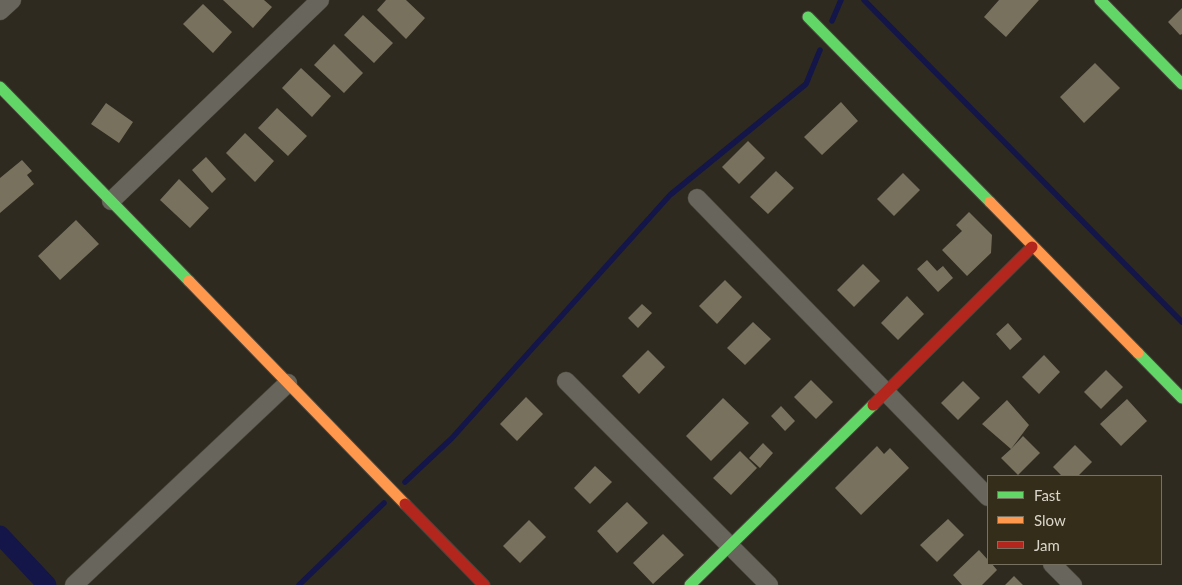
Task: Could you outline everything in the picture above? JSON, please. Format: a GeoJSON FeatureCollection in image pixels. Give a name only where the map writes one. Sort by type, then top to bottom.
{"type":"FeatureCollection","features":[{"type":"Feature","properties":{"kind":"street"},"geometry":{"type":"LineString","coordinates":[[0,11],[12,0]]}},
{"type":"Feature","properties":{"kind":"street"},"geometry":{"type":"LineString","coordinates":[[111,201],[320,0]]}},
{"type":"Feature","properties":{"kind":"street"},"geometry":{"type":"LineString","coordinates":[[1100,0],[1182,84]]}},
{"type":"Feature","properties":{"kind":"street"},"geometry":{"type":"LineString","coordinates":[[808,17],[1182,398]]}},
{"type":"Feature","properties":{"kind":"street"},"geometry":{"type":"LineString","coordinates":[[0,86],[484,585]]}},
{"type":"Feature","properties":{"kind":"street"},"geometry":{"type":"LineString","coordinates":[[697,198],[887,390],[987,496]]}},
{"type":"Feature","properties":{"kind":"street"},"geometry":{"type":"LineString","coordinates":[[690,585],[1032,247]]}},
{"type":"Feature","properties":{"kind":"street"},"geometry":{"type":"LineString","coordinates":[[566,381],[731,544],[769,585]]}},
{"type":"Feature","properties":{"kind":"street"},"geometry":{"type":"LineString","coordinates":[[74,585],[288,383]]}},
{"type":"Feature","properties":{"kind":"street"},"geometry":{"type":"LineString","coordinates":[[1053,565],[1073,585]]}},
{"type":"Feature","properties":{"kind":"building"},"geometry":{"type":"Polygon","coordinates":[[[223,0],[264,0],[272,7],[253,28],[223,0]]]}},
{"type":"Feature","properties":{"kind":"building"},"geometry":{"type":"Polygon","coordinates":[[[386,0],[406,0],[425,18],[406,39],[377,10],[386,0]]]}},
{"type":"Feature","properties":{"kind":"building"},"geometry":{"type":"Polygon","coordinates":[[[999,0],[1039,0],[1006,37],[984,17],[999,0]]]}},
{"type":"Feature","properties":{"kind":"building"},"geometry":{"type":"Polygon","coordinates":[[[203,4],[232,32],[213,53],[183,24],[203,4]]]}},
{"type":"Feature","properties":{"kind":"building"},"geometry":{"type":"Polygon","coordinates":[[[1182,8],[1182,34],[1180,35],[1168,22],[1182,8]]]}},
{"type":"Feature","properties":{"kind":"building"},"geometry":{"type":"Polygon","coordinates":[[[363,15],[393,43],[374,63],[344,35],[363,15]]]}},
{"type":"Feature","properties":{"kind":"building"},"geometry":{"type":"Polygon","coordinates":[[[334,44],[363,73],[344,93],[314,65],[334,44]]]}},
{"type":"Feature","properties":{"kind":"building"},"geometry":{"type":"Polygon","coordinates":[[[1095,63],[1120,88],[1084,123],[1060,97],[1095,63]]]}},
{"type":"Feature","properties":{"kind":"building"},"geometry":{"type":"Polygon","coordinates":[[[301,68],[331,96],[312,117],[282,88],[301,68]]]}},
{"type":"Feature","properties":{"kind":"building"},"geometry":{"type":"Polygon","coordinates":[[[841,102],[858,121],[822,155],[804,137],[841,102]]]}},
{"type":"Feature","properties":{"kind":"building"},"geometry":{"type":"Polygon","coordinates":[[[106,103],[133,122],[119,143],[91,124],[106,103]]]}},
{"type":"Feature","properties":{"kind":"building"},"geometry":{"type":"Polygon","coordinates":[[[277,108],[307,136],[288,156],[258,128],[277,108]]]}},
{"type":"Feature","properties":{"kind":"building"},"geometry":{"type":"Polygon","coordinates":[[[245,133],[274,161],[255,182],[226,153],[245,133]]]}},
{"type":"Feature","properties":{"kind":"building"},"geometry":{"type":"Polygon","coordinates":[[[748,141],[765,158],[739,184],[722,167],[748,141]]]}},
{"type":"Feature","properties":{"kind":"building"},"geometry":{"type":"Polygon","coordinates":[[[206,157],[226,179],[212,193],[192,170],[206,157]]]}},
{"type":"Feature","properties":{"kind":"building"},"geometry":{"type":"Polygon","coordinates":[[[22,160],[32,171],[27,175],[34,184],[0,213],[0,178],[22,160]]]}},
{"type":"Feature","properties":{"kind":"building"},"geometry":{"type":"Polygon","coordinates":[[[776,171],[794,188],[768,214],[750,197],[776,171]]]}},
{"type":"Feature","properties":{"kind":"building"},"geometry":{"type":"Polygon","coordinates":[[[903,173],[920,190],[894,216],[877,199],[903,173]]]}},
{"type":"Feature","properties":{"kind":"building"},"geometry":{"type":"Polygon","coordinates":[[[179,179],[209,208],[190,228],[160,200],[179,179]]]}},
{"type":"Feature","properties":{"kind":"building"},"geometry":{"type":"Polygon","coordinates":[[[969,212],[992,235],[991,253],[967,276],[942,250],[962,231],[956,225],[969,212]]]}},
{"type":"Feature","properties":{"kind":"building"},"geometry":{"type":"Polygon","coordinates":[[[76,220],[99,244],[60,280],[38,256],[76,220]]]}},
{"type":"Feature","properties":{"kind":"building"},"geometry":{"type":"Polygon","coordinates":[[[927,260],[937,271],[943,266],[953,278],[938,292],[917,269],[927,260]]]}},
{"type":"Feature","properties":{"kind":"building"},"geometry":{"type":"Polygon","coordinates":[[[863,264],[880,281],[854,307],[837,290],[863,264]]]}},
{"type":"Feature","properties":{"kind":"building"},"geometry":{"type":"Polygon","coordinates":[[[725,280],[742,297],[717,324],[699,306],[725,280]]]}},
{"type":"Feature","properties":{"kind":"building"},"geometry":{"type":"Polygon","coordinates":[[[907,296],[924,314],[898,340],[881,323],[907,296]]]}},
{"type":"Feature","properties":{"kind":"building"},"geometry":{"type":"Polygon","coordinates":[[[642,304],[652,313],[638,328],[628,318],[642,304]]]}},
{"type":"Feature","properties":{"kind":"building"},"geometry":{"type":"Polygon","coordinates":[[[753,322],[771,339],[745,365],[727,348],[753,322]]]}},
{"type":"Feature","properties":{"kind":"building"},"geometry":{"type":"Polygon","coordinates":[[[1008,323],[1022,339],[1010,350],[996,334],[1008,323]]]}},
{"type":"Feature","properties":{"kind":"building"},"geometry":{"type":"Polygon","coordinates":[[[648,350],[665,367],[639,394],[622,376],[648,350]]]}},
{"type":"Feature","properties":{"kind":"building"},"geometry":{"type":"Polygon","coordinates":[[[1044,355],[1060,372],[1039,394],[1022,377],[1044,355]]]}},
{"type":"Feature","properties":{"kind":"building"},"geometry":{"type":"Polygon","coordinates":[[[1106,370],[1123,387],[1101,409],[1084,392],[1106,370]]]}},
{"type":"Feature","properties":{"kind":"building"},"geometry":{"type":"Polygon","coordinates":[[[811,380],[833,402],[816,419],[794,397],[811,380]]]}},
{"type":"Feature","properties":{"kind":"building"},"geometry":{"type":"Polygon","coordinates":[[[963,381],[980,398],[958,420],[941,403],[963,381]]]}},
{"type":"Feature","properties":{"kind":"building"},"geometry":{"type":"Polygon","coordinates":[[[526,397],[543,414],[517,441],[500,424],[526,397]]]}},
{"type":"Feature","properties":{"kind":"building"},"geometry":{"type":"Polygon","coordinates":[[[723,398],[749,423],[711,461],[686,436],[723,398]]]}},
{"type":"Feature","properties":{"kind":"building"},"geometry":{"type":"Polygon","coordinates":[[[1127,399],[1147,421],[1121,446],[1100,424],[1127,399]]]}},
{"type":"Feature","properties":{"kind":"building"},"geometry":{"type":"Polygon","coordinates":[[[1007,400],[1029,425],[1011,449],[982,424],[1007,400]]]}},
{"type":"Feature","properties":{"kind":"building"},"geometry":{"type":"Polygon","coordinates":[[[781,406],[795,421],[785,431],[771,416],[781,406]]]}},
{"type":"Feature","properties":{"kind":"building"},"geometry":{"type":"Polygon","coordinates":[[[1023,436],[1040,453],[1018,475],[1001,458],[1023,436]]]}},
{"type":"Feature","properties":{"kind":"building"},"geometry":{"type":"Polygon","coordinates":[[[763,443],[773,453],[760,468],[749,458],[763,443]]]}},
{"type":"Feature","properties":{"kind":"building"},"geometry":{"type":"Polygon","coordinates":[[[1075,445],[1092,462],[1079,475],[1061,475],[1053,467],[1075,445]]]}},
{"type":"Feature","properties":{"kind":"building"},"geometry":{"type":"Polygon","coordinates":[[[877,446],[884,454],[890,448],[909,468],[861,515],[835,488],[877,446]]]}},
{"type":"Feature","properties":{"kind":"building"},"geometry":{"type":"Polygon","coordinates":[[[740,451],[757,468],[731,495],[713,478],[740,451]]]}},
{"type":"Feature","properties":{"kind":"building"},"geometry":{"type":"Polygon","coordinates":[[[595,466],[612,482],[590,504],[574,488],[595,466]]]}},
{"type":"Feature","properties":{"kind":"building"},"geometry":{"type":"Polygon","coordinates":[[[627,502],[648,523],[617,553],[597,531],[627,502]]]}},
{"type":"Feature","properties":{"kind":"building"},"geometry":{"type":"Polygon","coordinates":[[[948,519],[964,535],[937,562],[920,545],[948,519]]]}},
{"type":"Feature","properties":{"kind":"building"},"geometry":{"type":"Polygon","coordinates":[[[529,520],[546,537],[520,563],[503,546],[529,520]]]}},
{"type":"Feature","properties":{"kind":"building"},"geometry":{"type":"Polygon","coordinates":[[[663,534],[684,555],[653,584],[633,563],[663,534]]]}},
{"type":"Feature","properties":{"kind":"building"},"geometry":{"type":"Polygon","coordinates":[[[979,550],[987,559],[987,565],[993,565],[997,570],[982,585],[962,585],[953,575],[979,550]]]}},
{"type":"Feature","properties":{"kind":"building"},"geometry":{"type":"Polygon","coordinates":[[[1014,576],[1023,585],[1005,585],[1014,576]]]}},
{"type":"Feature","properties":{"kind":"waterway"},"geometry":{"type":"LineString","coordinates":[[832,21],[841,0]]}},
{"type":"Feature","properties":{"kind":"waterway"},"geometry":{"type":"LineString","coordinates":[[864,0],[1182,322]]}},
{"type":"Feature","properties":{"kind":"waterway"},"geometry":{"type":"LineString","coordinates":[[405,482],[452,438],[670,195],[806,84],[820,50]]}},
{"type":"Feature","properties":{"kind":"waterway"},"geometry":{"type":"LineString","coordinates":[[299,585],[384,503]]}},
{"type":"Feature","properties":{"kind":"waterway"},"geometry":{"type":"LineString","coordinates":[[0,535],[47,585]]}},
{"type":"Feature","properties":{"kind":"traffic: fast"},"geometry":{"type":"LineString","coordinates":[[1100,0],[1182,84]]}},
{"type":"Feature","properties":{"kind":"traffic: fast"},"geometry":{"type":"LineString","coordinates":[[808,17],[990,202]]}},
{"type":"Feature","properties":{"kind":"traffic: fast"},"geometry":{"type":"LineString","coordinates":[[0,87],[189,281]]}},
{"type":"Feature","properties":{"kind":"traffic: fast"},"geometry":{"type":"LineString","coordinates":[[1138,353],[1182,398]]}},
{"type":"Feature","properties":{"kind":"traffic: fast"},"geometry":{"type":"LineString","coordinates":[[690,585],[873,405]]}},
{"type":"Feature","properties":{"kind":"traffic: slow"},"geometry":{"type":"LineString","coordinates":[[990,202],[1138,353]]}},
{"type":"Feature","properties":{"kind":"traffic: slow"},"geometry":{"type":"LineString","coordinates":[[189,281],[405,504]]}},
{"type":"Feature","properties":{"kind":"traffic: jam"},"geometry":{"type":"LineString","coordinates":[[873,405],[1032,247]]}},
{"type":"Feature","properties":{"kind":"traffic: jam"},"geometry":{"type":"LineString","coordinates":[[405,504],[484,585]]}}]}
